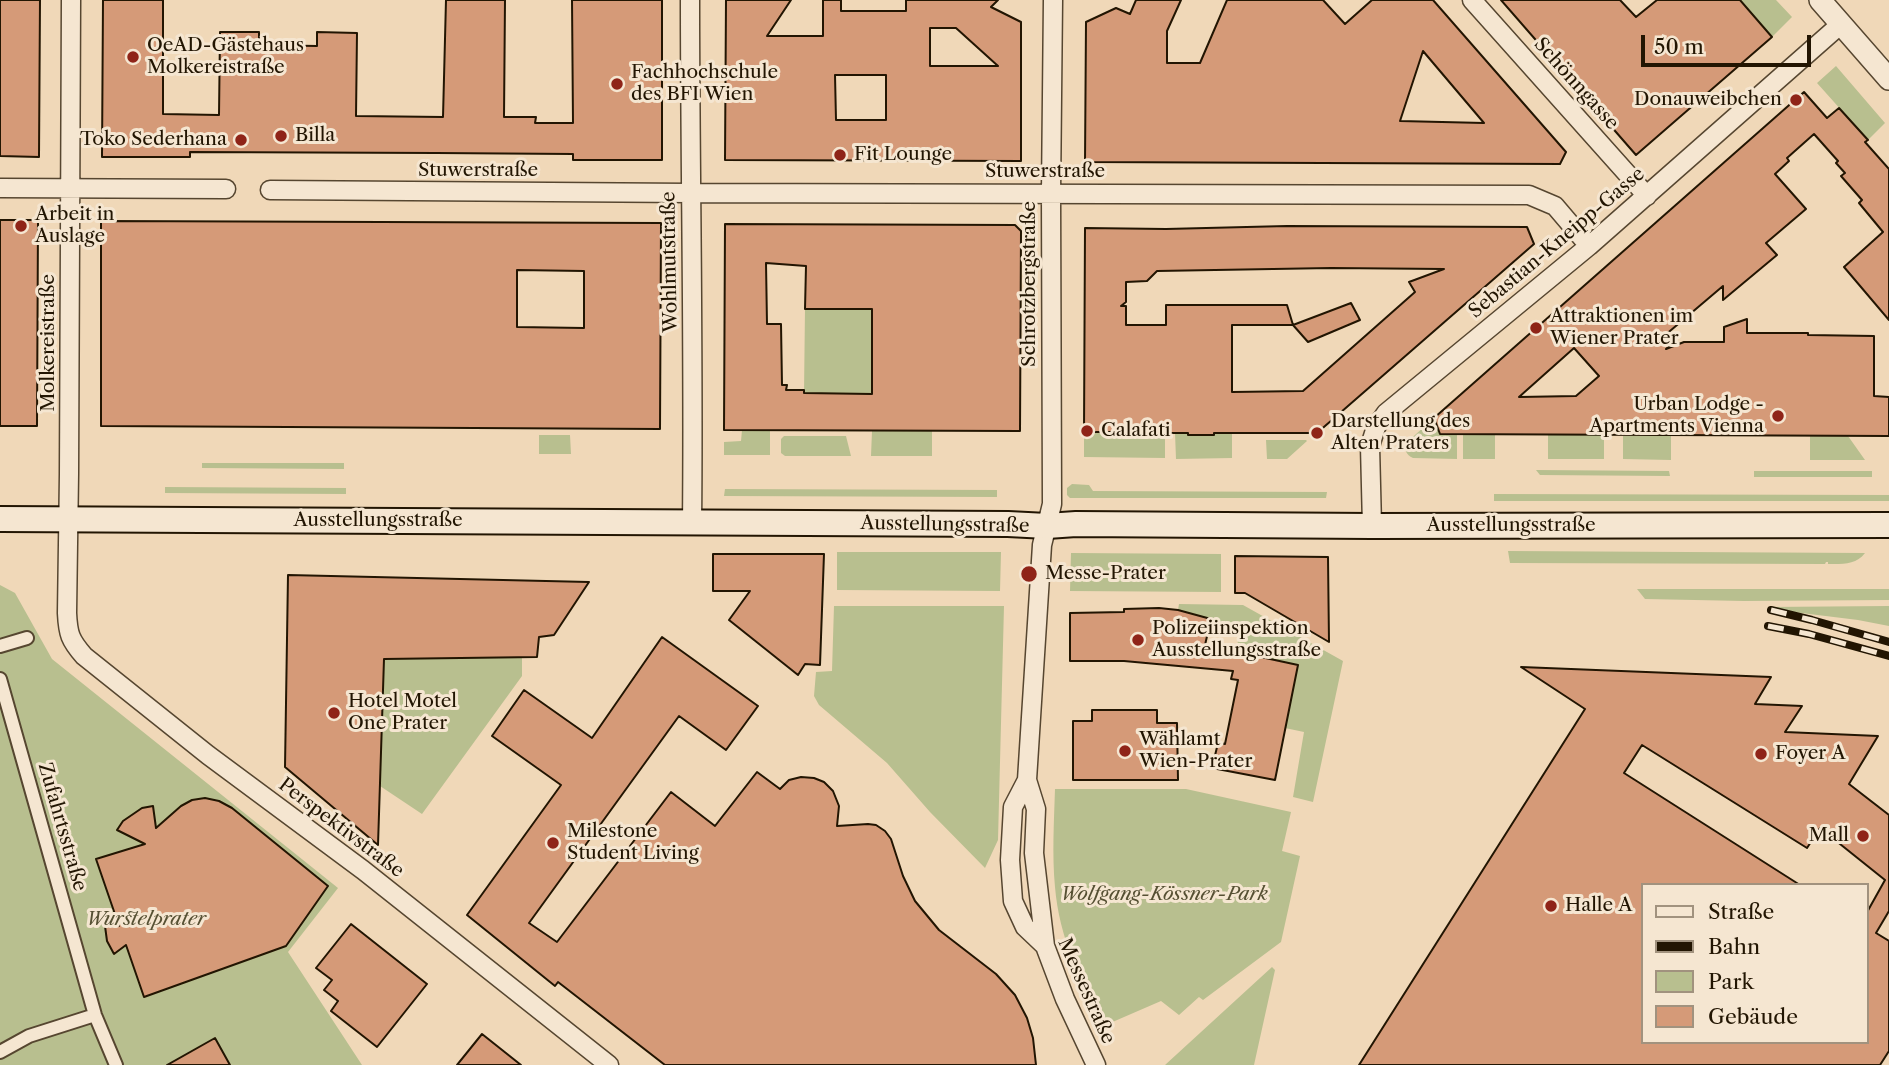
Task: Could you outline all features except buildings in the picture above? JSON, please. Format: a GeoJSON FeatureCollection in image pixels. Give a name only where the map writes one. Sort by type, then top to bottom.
{"type":"FeatureCollection","features":[{"type":"Feature","properties":{"kind":"main road","name":"Ausstellungsstraße"},"geometry":{"type":"LineString","coordinates":[[0,519],[1047,526],[1889,525]]}},
{"type":"Feature","properties":{"kind":"street","name":"Molkereistraße"},"geometry":{"type":"LineString","coordinates":[[68,519],[71,0]]}},
{"type":"Feature","properties":{"kind":"street","name":"Wohlmutstraße"},"geometry":{"type":"LineString","coordinates":[[690,0],[692,523]]}},
{"type":"Feature","properties":{"kind":"street","name":"Schrotzbergstraße"},"geometry":{"type":"LineString","coordinates":[[1027,780],[1042,545],[1052,504],[1053,0]]}},
{"type":"Feature","properties":{"kind":"street","name":"Schönngasse"},"geometry":{"type":"LineString","coordinates":[[1472,0],[1647,196]]}},
{"type":"Feature","properties":{"kind":"street"},"geometry":{"type":"LineString","coordinates":[[1820,0],[1889,79]]}},
{"type":"Feature","properties":{"kind":"street","name":"Sebastian-Kneipp-Gasse"},"geometry":{"type":"LineString","coordinates":[[1371,526],[1370,446],[1376,427],[1386,413],[1589,246],[1841,24]]}},
{"type":"Feature","properties":{"kind":"street"},"geometry":{"type":"LineString","coordinates":[[0,188],[226,189]]}},
{"type":"Feature","properties":{"kind":"street","name":"Stuwerstraße"},"geometry":{"type":"LineString","coordinates":[[270,190],[1529,195],[1555,206],[1589,246]]}},
{"type":"Feature","properties":{"kind":"street","name":"Perspektivstraße"},"geometry":{"type":"LineString","coordinates":[[68,519],[68,632],[84,656],[208,755],[363,870],[609,1065]]}},
{"type":"Feature","properties":{"kind":"street"},"geometry":{"type":"LineString","coordinates":[[0,646],[27,638]]}},
{"type":"Feature","properties":{"kind":"street","name":"Zufahrtsstraße"},"geometry":{"type":"LineString","coordinates":[[0,679],[94,1015],[116,1065]]}},
{"type":"Feature","properties":{"kind":"street"},"geometry":{"type":"LineString","coordinates":[[1027,780],[1036,809],[1034,853],[1045,946]]}},
{"type":"Feature","properties":{"kind":"street","name":"Messestraße"},"geometry":{"type":"LineString","coordinates":[[1027,780],[1013,807],[1010,860],[1013,901],[1025,927],[1045,946],[1065,999],[1096,1065]]}},
{"type":"Feature","properties":{"kind":"street"},"geometry":{"type":"LineString","coordinates":[[0,1052],[29,1036],[94,1015]]}},
{"type":"Feature","properties":{"kind":"green space"},"geometry":{"type":"Polygon","coordinates":[[[1740,0],[1776,0],[1792,17],[1772,37],[1740,0]]]}},
{"type":"Feature","properties":{"kind":"green space"},"geometry":{"type":"Polygon","coordinates":[[[1836,66],[1885,123],[1868,140],[1817,83],[1836,66]]]}},
{"type":"Feature","properties":{"kind":"green space"},"geometry":{"type":"Polygon","coordinates":[[[805,309],[872,309],[872,394],[804,393],[805,309]]]}},
{"type":"Feature","properties":{"kind":"green space"},"geometry":{"type":"Polygon","coordinates":[[[1434,418],[1440,434],[1457,434],[1457,459],[1413,458],[1407,454],[1406,443],[1434,418]]]}},
{"type":"Feature","properties":{"kind":"green space"},"geometry":{"type":"Polygon","coordinates":[[[742,430],[770,430],[770,455],[724,455],[724,442],[741,441],[742,430]]]}},
{"type":"Feature","properties":{"kind":"green space"},"geometry":{"type":"Polygon","coordinates":[[[872,431],[932,431],[932,456],[871,456],[872,431]]]}},
{"type":"Feature","properties":{"kind":"green space"},"geometry":{"type":"Polygon","coordinates":[[[1084,432],[1115,432],[1115,436],[1141,432],[1165,433],[1165,458],[1084,457],[1084,432]]]}},
{"type":"Feature","properties":{"kind":"green space"},"geometry":{"type":"Polygon","coordinates":[[[1175,433],[1232,433],[1232,458],[1176,459],[1175,433]]]}},
{"type":"Feature","properties":{"kind":"green space"},"geometry":{"type":"Polygon","coordinates":[[[1463,434],[1495,434],[1495,459],[1463,459],[1463,434]]]}},
{"type":"Feature","properties":{"kind":"green space"},"geometry":{"type":"Polygon","coordinates":[[[539,435],[570,435],[571,454],[539,454],[539,435]]]}},
{"type":"Feature","properties":{"kind":"green space"},"geometry":{"type":"Polygon","coordinates":[[[1548,435],[1604,435],[1604,459],[1548,459],[1548,435]]]}},
{"type":"Feature","properties":{"kind":"green space"},"geometry":{"type":"Polygon","coordinates":[[[784,436],[846,436],[851,456],[785,456],[781,453],[781,439],[784,436]]]}},
{"type":"Feature","properties":{"kind":"green space"},"geometry":{"type":"Polygon","coordinates":[[[1623,436],[1671,436],[1671,460],[1623,459],[1623,436]]]}},
{"type":"Feature","properties":{"kind":"green space"},"geometry":{"type":"Polygon","coordinates":[[[1810,436],[1848,436],[1865,460],[1810,460],[1810,436]]]}},
{"type":"Feature","properties":{"kind":"green space"},"geometry":{"type":"Polygon","coordinates":[[[1266,440],[1307,441],[1287,459],[1267,459],[1266,440]]]}},
{"type":"Feature","properties":{"kind":"green space"},"geometry":{"type":"Polygon","coordinates":[[[202,463],[344,463],[344,469],[202,468],[202,463]]]}},
{"type":"Feature","properties":{"kind":"green space"},"geometry":{"type":"Polygon","coordinates":[[[1536,470],[1669,471],[1670,476],[1540,475],[1536,470]]]}},
{"type":"Feature","properties":{"kind":"green space"},"geometry":{"type":"Polygon","coordinates":[[[1754,471],[1872,471],[1872,477],[1754,477],[1754,471]]]}},
{"type":"Feature","properties":{"kind":"green space"},"geometry":{"type":"Polygon","coordinates":[[[1072,484],[1089,485],[1093,491],[1327,492],[1326,498],[1070,498],[1067,488],[1072,484]]]}},
{"type":"Feature","properties":{"kind":"green space"},"geometry":{"type":"Polygon","coordinates":[[[165,487],[346,488],[346,494],[165,493],[165,487]]]}},
{"type":"Feature","properties":{"kind":"green space"},"geometry":{"type":"Polygon","coordinates":[[[725,489],[997,490],[997,497],[724,496],[725,489]]]}},
{"type":"Feature","properties":{"kind":"green space"},"geometry":{"type":"Polygon","coordinates":[[[1494,494],[1889,495],[1889,501],[1494,501],[1494,494]]]}},
{"type":"Feature","properties":{"kind":"green space"},"geometry":{"type":"Polygon","coordinates":[[[1508,551],[1865,553],[1853,562],[1839,564],[1510,563],[1508,551]]]}},
{"type":"Feature","properties":{"kind":"green space"},"geometry":{"type":"Polygon","coordinates":[[[837,552],[1001,552],[1000,591],[837,590],[837,552]]]}},
{"type":"Feature","properties":{"kind":"green space"},"geometry":{"type":"Polygon","coordinates":[[[1071,553],[1221,554],[1221,592],[1070,591],[1071,553]]]}},
{"type":"Feature","properties":{"kind":"green space","name":"Wurstelprater"},"geometry":{"type":"Polygon","coordinates":[[[0,585],[15,593],[52,659],[338,888],[288,952],[362,1065],[0,1065],[0,585]]]}},
{"type":"Feature","properties":{"kind":"green space"},"geometry":{"type":"Polygon","coordinates":[[[1637,589],[1889,589],[1889,600],[1645,599],[1637,589]]]}},
{"type":"Feature","properties":{"kind":"green space"},"geometry":{"type":"Polygon","coordinates":[[[1179,604],[1243,605],[1343,661],[1313,802],[1293,797],[1304,732],[1285,728],[1236,653],[1240,629],[1178,610],[1179,604]]]}},
{"type":"Feature","properties":{"kind":"green space"},"geometry":{"type":"Polygon","coordinates":[[[834,606],[1004,606],[998,840],[985,868],[887,763],[819,705],[814,696],[816,672],[832,671],[834,606]]]}},
{"type":"Feature","properties":{"kind":"green space"},"geometry":{"type":"Polygon","coordinates":[[[1889,606],[1889,626],[1769,609],[1769,607],[1889,606]]]}},
{"type":"Feature","properties":{"kind":"green space"},"geometry":{"type":"Polygon","coordinates":[[[522,657],[522,676],[422,814],[380,786],[384,659],[522,657]]]}},
{"type":"Feature","properties":{"kind":"green space","name":"Wolfgang-Kössner-Park"},"geometry":{"type":"Polygon","coordinates":[[[1055,789],[1186,789],[1291,812],[1282,851],[1300,856],[1281,942],[1203,1000],[1199,997],[1179,1015],[1161,1001],[1101,1027],[1072,959],[1057,906],[1054,862],[1055,789]]]}},
{"type":"Feature","properties":{"kind":"green space"},"geometry":{"type":"Polygon","coordinates":[[[1272,967],[1275,970],[1254,1065],[1165,1065],[1272,967]]]}},
{"type":"Feature","properties":{"kind":"railway"},"geometry":{"type":"LineString","coordinates":[[1771,610],[1889,642]]}},
{"type":"Feature","properties":{"kind":"railway"},"geometry":{"type":"LineString","coordinates":[[1768,626],[1809,634],[1889,656]]}},
{"type":"Feature","properties":{"kind":"place","name":"OeAD-Gästehaus Molkereistraße"},"geometry":{"type":"Point","coordinates":[133,57]}},
{"type":"Feature","properties":{"kind":"place","name":"Fachhochschule des BFI Wien"},"geometry":{"type":"Point","coordinates":[617,84]}},
{"type":"Feature","properties":{"kind":"place","name":"Donauweibchen"},"geometry":{"type":"Point","coordinates":[1796,100]}},
{"type":"Feature","properties":{"kind":"place","name":"Billa"},"geometry":{"type":"Point","coordinates":[281,136]}},
{"type":"Feature","properties":{"kind":"place","name":"Toko Sederhana"},"geometry":{"type":"Point","coordinates":[241,140]}},
{"type":"Feature","properties":{"kind":"place","name":"Fit Lounge"},"geometry":{"type":"Point","coordinates":[840,155]}},
{"type":"Feature","properties":{"kind":"place","name":"Arbeit in Auslage"},"geometry":{"type":"Point","coordinates":[21,226]}},
{"type":"Feature","properties":{"kind":"place","name":"Attraktionen im Wiener Prater"},"geometry":{"type":"Point","coordinates":[1536,328]}},
{"type":"Feature","properties":{"kind":"place","name":"Urban Lodge - Apartments Vienna"},"geometry":{"type":"Point","coordinates":[1778,416]}},
{"type":"Feature","properties":{"kind":"place","name":"Calafati"},"geometry":{"type":"Point","coordinates":[1087,431]}},
{"type":"Feature","properties":{"kind":"place","name":"Darstellung des Alten Praters"},"geometry":{"type":"Point","coordinates":[1317,433]}},
{"type":"Feature","properties":{"kind":"place","name":"Messe-Prater"},"geometry":{"type":"Point","coordinates":[1029,574]}},
{"type":"Feature","properties":{"kind":"place","name":"Polizeiinspektion Ausstellungsstraße"},"geometry":{"type":"Point","coordinates":[1138,640]}},
{"type":"Feature","properties":{"kind":"place","name":"Hotel Motel One Prater"},"geometry":{"type":"Point","coordinates":[334,713]}},
{"type":"Feature","properties":{"kind":"place","name":"Wählamt Wien-Prater"},"geometry":{"type":"Point","coordinates":[1125,751]}},
{"type":"Feature","properties":{"kind":"place","name":"Foyer A"},"geometry":{"type":"Point","coordinates":[1761,754]}},
{"type":"Feature","properties":{"kind":"place","name":"Mall"},"geometry":{"type":"Point","coordinates":[1863,836]}},
{"type":"Feature","properties":{"kind":"place","name":"Milestone Student Living"},"geometry":{"type":"Point","coordinates":[553,843]}},
{"type":"Feature","properties":{"kind":"place","name":"Halle A"},"geometry":{"type":"Point","coordinates":[1551,906]}}]}
